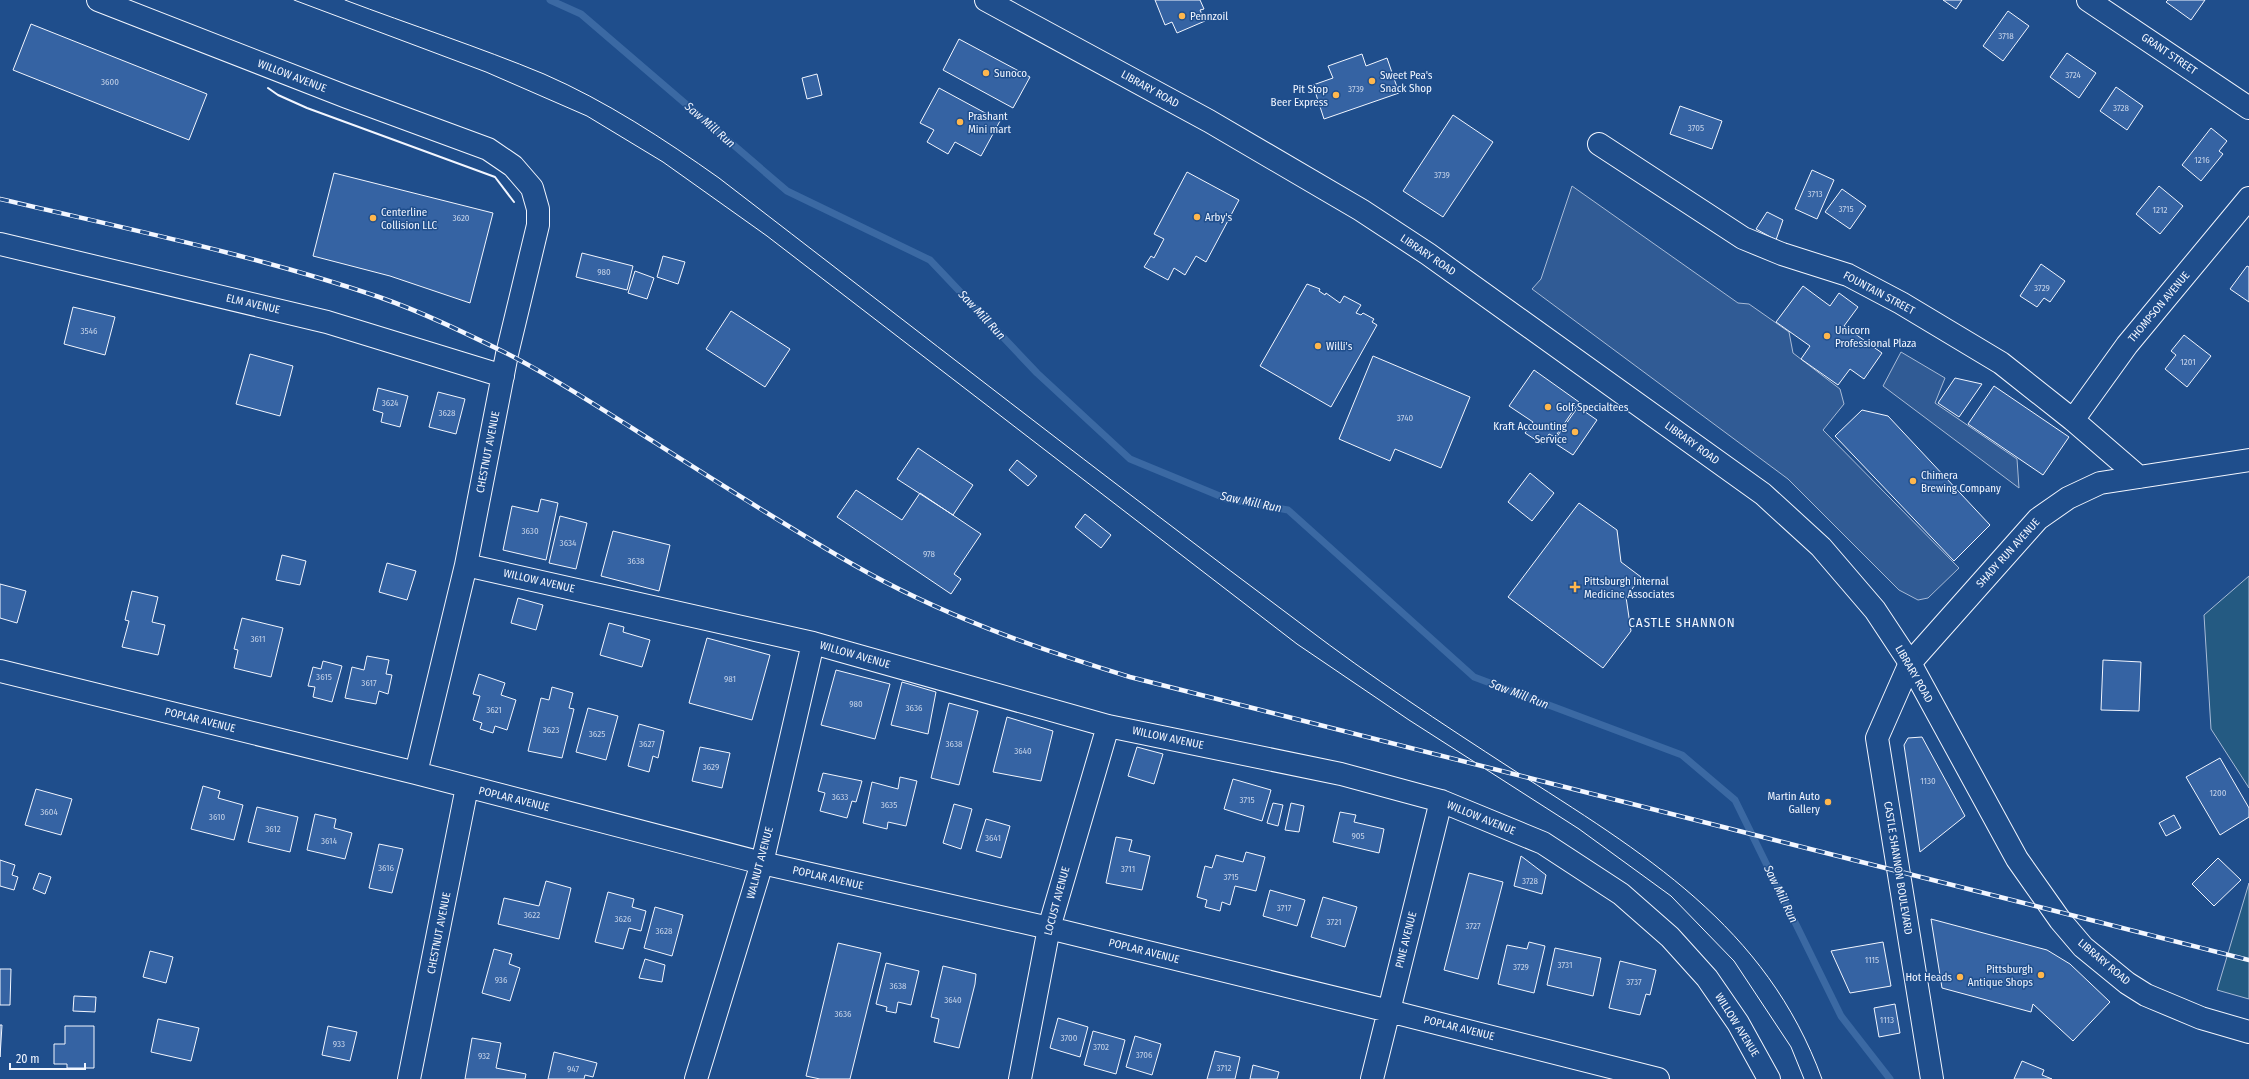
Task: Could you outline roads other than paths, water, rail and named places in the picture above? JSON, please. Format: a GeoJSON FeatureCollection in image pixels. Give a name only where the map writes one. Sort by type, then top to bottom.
{"type":"FeatureCollection","features":[{"type":"Feature","properties":{"kind":"street","name":"WILLOW AVENUE"},"geometry":{"type":"LineString","coordinates":[[98,0],[347,97],[488,149]]}},
{"type":"Feature","properties":{"kind":"street","name":"LIBRARY ROAD"},"geometry":{"type":"LineString","coordinates":[[986,0],[1209,121],[1344,200],[1434,258],[1763,494],[1821,547],[1875,610],[1910,663],[2017,859],[2060,920],[2083,947],[2127,983],[2146,995],[2200,1018],[2249,1032]]}},
{"type":"Feature","properties":{"kind":"street","name":"GRANT STREET"},"geometry":{"type":"LineString","coordinates":[[2088,0],[2249,108]]}},
{"type":"Feature","properties":{"kind":"street","name":"FOUNTAIN STREET"},"geometry":{"type":"LineString","coordinates":[[1599,144],[1743,238],[1782,254],[1848,275],[1901,303],[2001,363],[2073,420],[2138,477]]}},
{"type":"Feature","properties":{"kind":"street","name":"CHESTNUT AVENUE"},"geometry":{"type":"LineString","coordinates":[[416,773],[466,565],[503,376],[538,225],[538,209],[532,188],[513,166],[488,149]]}},
{"type":"Feature","properties":{"kind":"street","name":"THOMPSON AVENUE"},"geometry":{"type":"LineString","coordinates":[[2073,420],[2127,345],[2249,198]]}},
{"type":"Feature","properties":{"kind":"street","name":"ELM AVENUE"},"geometry":{"type":"LineString","coordinates":[[0,244],[327,322],[503,376]]}},
{"type":"Feature","properties":{"kind":"street","name":"SHADY RUN AVENUE"},"geometry":{"type":"LineString","coordinates":[[1910,663],[2038,519],[2068,498],[2100,483],[2249,460]]}},
{"type":"Feature","properties":{"kind":"street","name":"WILLOW AVENUE"},"geometry":{"type":"LineString","coordinates":[[466,565],[813,643],[1108,726],[1341,774],[1441,801],[1543,843],[1620,894],[1670,937],[1707,978],[1738,1023],[1769,1079]]}},
{"type":"Feature","properties":{"kind":"street","name":"WALNUT AVENUE"},"geometry":{"type":"LineString","coordinates":[[696,1079],[762,863],[813,643]]}},
{"type":"Feature","properties":{"kind":"street","name":"CASTLE SHANNON BOULEVARD"},"geometry":{"type":"LineString","coordinates":[[1910,663],[1877,738],[1932,1079]]}},
{"type":"Feature","properties":{"kind":"street","name":"POPLAR AVENUE"},"geometry":{"type":"LineString","coordinates":[[0,671],[416,773],[762,863],[1049,928],[1389,1010],[1658,1079]]}},
{"type":"Feature","properties":{"kind":"street","name":"LOCUST AVENUE"},"geometry":{"type":"LineString","coordinates":[[1020,1079],[1049,928],[1108,726]]}},
{"type":"Feature","properties":{"kind":"street","name":"CHESTNUT AVENUE"},"geometry":{"type":"LineString","coordinates":[[409,1079],[468,787]]}},
{"type":"Feature","properties":{"kind":"street","name":"PINE AVENUE"},"geometry":{"type":"LineString","coordinates":[[1372,1079],[1441,801]]}},
{"type":"Feature","properties":{"kind":"waterway","name":"Saw Mill Run"},"geometry":{"type":"LineString","coordinates":[[550,0],[581,14],[787,191],[930,260],[1037,373],[1130,459],[1227,499],[1288,510],[1474,677],[1682,755],[1735,800],[1841,1016],[1890,1079]]}},
{"type":"Feature","properties":{"kind":"tram line"},"geometry":{"type":"LineString","coordinates":[[294,0],[486,72],[587,116],[663,162],[767,236],[1297,644],[1409,720],[1579,829],[1671,896],[1734,961],[1791,1047],[1804,1079]]}},
{"type":"Feature","properties":{"kind":"tram line"},"geometry":{"type":"LineString","coordinates":[[345,0],[544,74],[612,108],[677,149],[719,178],[1083,459],[1329,645],[1433,717],[1608,831],[1653,863],[1695,898],[1734,935],[1768,977],[1798,1025],[1822,1079]]}},
{"type":"Feature","properties":{"kind":"railway"},"geometry":{"type":"LineString","coordinates":[[0,199],[238,255],[379,297],[427,316],[504,352],[537,370],[585,398],[770,515],[826,549],[887,583],[920,600],[955,615],[1059,654],[1130,677],[2249,960]]}},
{"type":"Feature","properties":{"kind":"place","name":"Pennzoil"},"geometry":{"type":"Point","coordinates":[1182,16]}},
{"type":"Feature","properties":{"kind":"place","name":"Sunoco"},"geometry":{"type":"Point","coordinates":[986,73]}},
{"type":"Feature","properties":{"kind":"place","name":"Sweet Pea's Snack Shop"},"geometry":{"type":"Point","coordinates":[1372,81]}},
{"type":"Feature","properties":{"kind":"place","name":"Pit Stop Beer Express"},"geometry":{"type":"Point","coordinates":[1336,95]}},
{"type":"Feature","properties":{"kind":"place","name":"Prashant Mini mart"},"geometry":{"type":"Point","coordinates":[960,122]}},
{"type":"Feature","properties":{"kind":"place","name":"Arby's"},"geometry":{"type":"Point","coordinates":[1197,217]}},
{"type":"Feature","properties":{"kind":"place","name":"Centerline Collision LLC"},"geometry":{"type":"Point","coordinates":[373,218]}},
{"type":"Feature","properties":{"kind":"place","name":"Unicorn Professional Plaza"},"geometry":{"type":"Point","coordinates":[1827,336]}},
{"type":"Feature","properties":{"kind":"place","name":"Willi's"},"geometry":{"type":"Point","coordinates":[1318,346]}},
{"type":"Feature","properties":{"kind":"place","name":"Golf Specialtees"},"geometry":{"type":"Point","coordinates":[1548,407]}},
{"type":"Feature","properties":{"kind":"place","name":"Kraft Accounting Service"},"geometry":{"type":"Point","coordinates":[1575,432]}},
{"type":"Feature","properties":{"kind":"place","name":"Chimera Brewing Company"},"geometry":{"type":"Point","coordinates":[1913,481]}},
{"type":"Feature","properties":{"kind":"place","name":"Pittsburgh Internal Medicine Associates"},"geometry":{"type":"Point","coordinates":[1575,587]}},
{"type":"Feature","properties":{"kind":"place","name":"Martin Auto Gallery"},"geometry":{"type":"Point","coordinates":[1828,802]}},
{"type":"Feature","properties":{"kind":"place","name":"Pittsburgh Antique Shops"},"geometry":{"type":"Point","coordinates":[2041,975]}},
{"type":"Feature","properties":{"kind":"place","name":"Hot Heads"},"geometry":{"type":"Point","coordinates":[1960,977]}},
{"type":"Feature","properties":{"kind":"district","name":"CASTLE SHANNON"},"geometry":{"type":"Point","coordinates":[1682,622]}}]}
